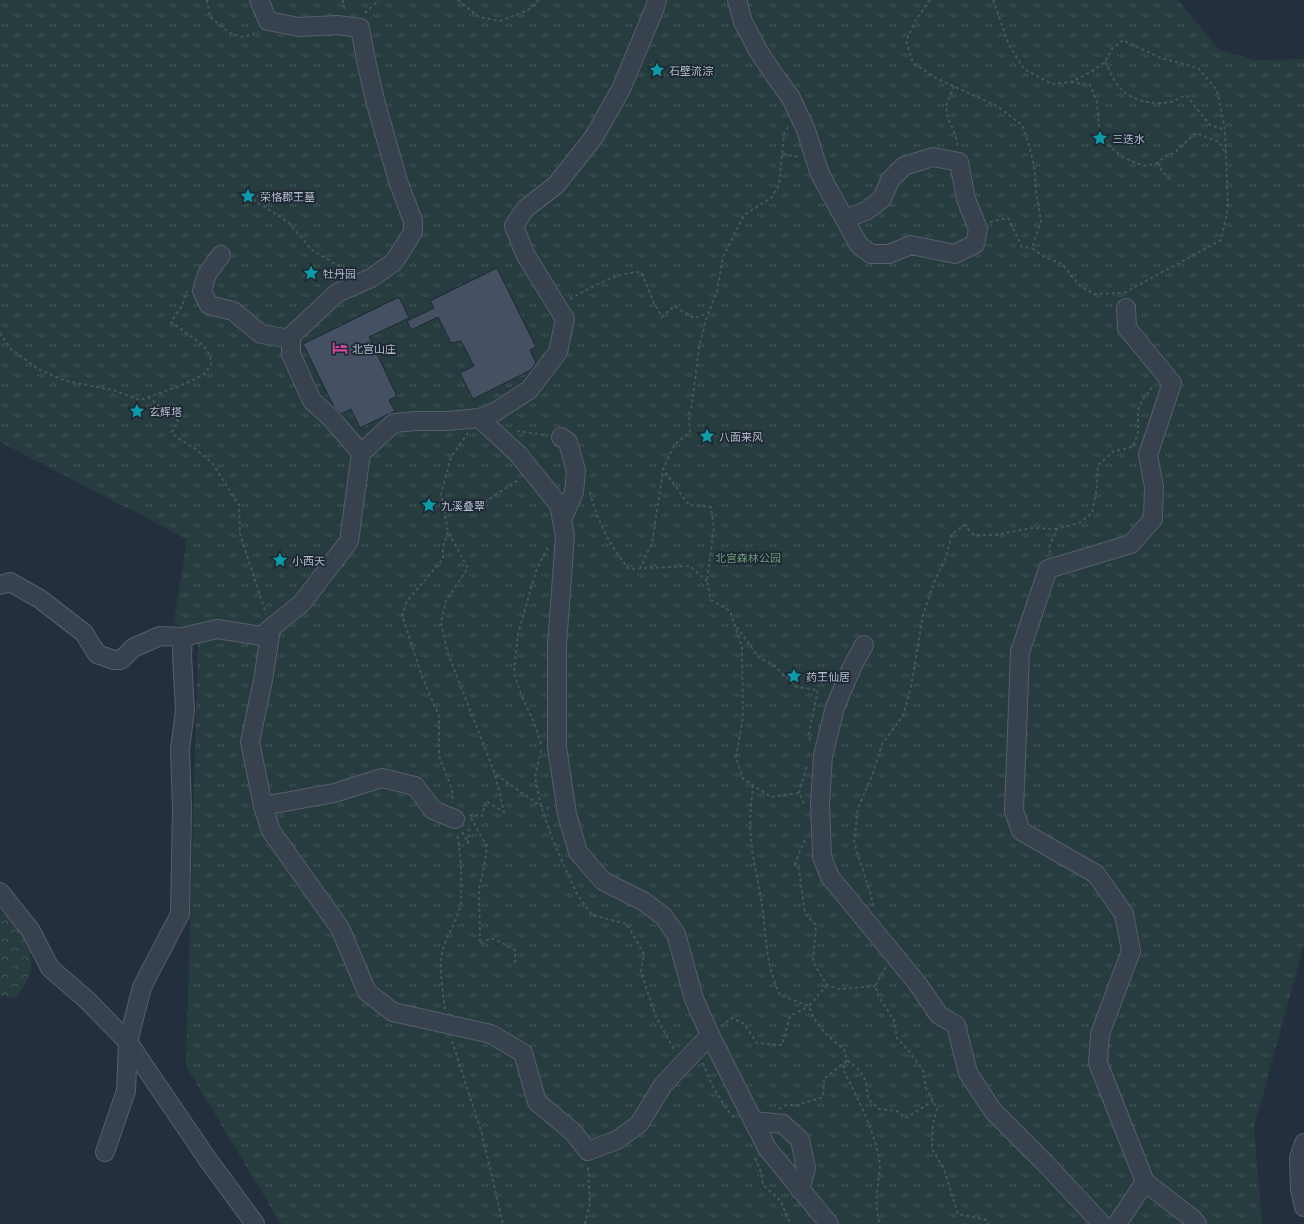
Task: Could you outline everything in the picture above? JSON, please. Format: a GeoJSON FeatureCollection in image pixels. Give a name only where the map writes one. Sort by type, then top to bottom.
{"type":"FeatureCollection","features":[{"type":"Feature","properties":{"kind":"street"},"geometry":{"type":"LineString","coordinates":[[259,0],[268,21],[299,27],[337,25],[360,28],[366,65],[376,104],[398,181],[413,221],[413,232],[394,262],[371,278],[337,293],[291,336],[291,354],[312,400],[330,417],[361,453]]}},
{"type":"Feature","properties":{"kind":"street"},"geometry":{"type":"LineString","coordinates":[[485,423],[495,412],[529,390],[558,352],[565,319],[525,254],[514,226],[526,209],[556,185],[594,137],[621,89],[657,0]]}},
{"type":"Feature","properties":{"kind":"street"},"geometry":{"type":"LineString","coordinates":[[737,0],[743,22],[759,52],[791,98],[806,130],[814,159],[821,176],[845,219],[859,244],[871,254],[889,254],[911,245],[955,254],[975,244],[978,229],[966,199],[959,162],[934,157],[904,166],[890,180],[882,199],[866,211],[845,219]]}},
{"type":"Feature","properties":{"kind":"street"},"geometry":{"type":"LineString","coordinates":[[221,255],[207,274],[202,291],[209,305],[234,311],[261,334],[291,339]]}},
{"type":"Feature","properties":{"kind":"street"},"geometry":{"type":"LineString","coordinates":[[1125,300],[1127,328],[1172,383],[1148,455],[1154,487],[1153,519],[1131,544],[1048,569],[1020,652],[1014,811],[1021,831],[1096,874],[1124,914],[1131,951],[1100,1034],[1098,1063],[1145,1182],[1193,1218],[1197,1224]]}},
{"type":"Feature","properties":{"kind":"street"},"geometry":{"type":"LineString","coordinates":[[0,585],[10,582],[40,599],[84,633],[96,654],[114,660],[121,660],[133,648],[160,636],[183,637],[217,629],[261,636],[302,603],[349,541],[361,453],[394,423],[416,421],[485,423],[518,454],[559,505],[565,536],[557,645],[557,747],[567,814],[578,852],[603,881],[643,901],[663,916],[676,934],[694,999],[710,1035],[755,1121],[767,1148],[829,1224]]}},
{"type":"Feature","properties":{"kind":"street"},"geometry":{"type":"LineString","coordinates":[[561,437],[568,442],[576,472],[574,492],[562,520]]}},
{"type":"Feature","properties":{"kind":"street"},"geometry":{"type":"LineString","coordinates":[[271,628],[263,680],[250,742],[263,806],[271,830],[340,928],[367,992],[393,1012],[491,1034],[523,1053],[537,1102],[573,1132],[588,1151],[617,1140],[639,1124],[663,1085],[710,1035]]}},
{"type":"Feature","properties":{"kind":"street"},"geometry":{"type":"LineString","coordinates":[[105,1152],[126,1091],[128,1042],[142,986],[180,914],[182,808],[180,749],[185,711],[182,655],[183,637]]}},
{"type":"Feature","properties":{"kind":"street"},"geometry":{"type":"LineString","coordinates":[[864,645],[852,667],[835,706],[816,759],[820,804],[822,857],[830,877],[917,983],[939,1015],[956,1025],[968,1073],[993,1111],[1046,1163],[1102,1224]]}},
{"type":"Feature","properties":{"kind":"street"},"geometry":{"type":"LineString","coordinates":[[263,806],[334,793],[382,778],[415,786],[433,810],[462,817]]}},
{"type":"Feature","properties":{"kind":"street"},"geometry":{"type":"LineString","coordinates":[[0,892],[31,931],[50,968],[87,1000],[128,1042],[206,1157],[255,1224]]}},
{"type":"Feature","properties":{"kind":"street"},"geometry":{"type":"LineString","coordinates":[[755,1121],[783,1124],[800,1140],[806,1168],[800,1190]]}},
{"type":"Feature","properties":{"kind":"street"},"geometry":{"type":"LineString","coordinates":[[1304,1143],[1299,1158],[1300,1189],[1304,1206]]}},
{"type":"Feature","properties":{"kind":"street"},"geometry":{"type":"LineString","coordinates":[[1117,1224],[1145,1182]]}},
{"type":"Feature","properties":{"kind":"path"},"geometry":{"type":"LineString","coordinates":[[207,0],[210,17],[230,33],[243,37],[259,32],[268,21]]}},
{"type":"Feature","properties":{"kind":"path"},"geometry":{"type":"LineString","coordinates":[[360,28],[364,14],[379,0]]}},
{"type":"Feature","properties":{"kind":"path"},"geometry":{"type":"LineString","coordinates":[[458,0],[479,17],[500,21],[528,10],[539,0]]}},
{"type":"Feature","properties":{"kind":"path"},"geometry":{"type":"LineString","coordinates":[[930,0],[916,20],[906,41],[913,63],[936,78],[997,106],[1022,125],[1029,145],[1035,171],[1036,191],[1041,221],[1032,248]]}},
{"type":"Feature","properties":{"kind":"path"},"geometry":{"type":"LineString","coordinates":[[994,0],[1009,45],[1024,69],[1052,84],[1071,82],[1090,85],[1097,102],[1100,138],[1122,157],[1144,166],[1158,164],[1164,157],[1174,153],[1196,134],[1219,142],[1226,153]]}},
{"type":"Feature","properties":{"kind":"path"},"geometry":{"type":"LineString","coordinates":[[978,229],[987,223],[1008,218],[1022,247],[1032,248],[1043,256],[1062,264],[1080,286],[1094,294],[1125,300],[1221,240],[1228,208],[1225,130],[1217,90],[1198,68],[1161,58],[1123,40],[1112,49],[1105,62],[1089,73],[1071,82]]}},
{"type":"Feature","properties":{"kind":"path"},"geometry":{"type":"LineString","coordinates":[[1105,62],[1117,84],[1130,97],[1143,102],[1173,102],[1186,95],[1210,125],[1225,130]]}},
{"type":"Feature","properties":{"kind":"path"},"geometry":{"type":"LineString","coordinates":[[954,86],[946,106],[948,119],[955,134],[960,154],[959,162]]}},
{"type":"Feature","properties":{"kind":"path"},"geometry":{"type":"LineString","coordinates":[[640,569],[652,543],[663,469],[675,444],[690,432],[689,414],[692,404],[699,347],[708,314],[717,291],[722,257],[744,215],[771,198],[779,185],[784,134],[797,110]]}},
{"type":"Feature","properties":{"kind":"path"},"geometry":{"type":"LineString","coordinates":[[1158,164],[1163,173],[1170,179]]}},
{"type":"Feature","properties":{"kind":"path"},"geometry":{"type":"LineString","coordinates":[[248,196],[288,222],[312,250],[342,268],[377,274]]}},
{"type":"Feature","properties":{"kind":"path"},"geometry":{"type":"LineString","coordinates":[[557,306],[605,281],[630,272],[641,272],[662,318],[674,306],[694,318],[708,314]]}},
{"type":"Feature","properties":{"kind":"path"},"geometry":{"type":"LineString","coordinates":[[0,333],[11,349],[40,370],[66,381],[113,390],[140,400],[193,380],[204,374],[211,365],[210,355],[204,345],[171,322],[182,306],[188,288]]}},
{"type":"Feature","properties":{"kind":"path"},"geometry":{"type":"LineString","coordinates":[[874,911],[871,895],[854,842],[858,808],[872,776],[882,744],[903,716],[911,687],[923,615],[934,582],[946,557],[952,534],[964,524],[974,535],[995,536],[1032,528],[1056,529],[1079,523],[1092,513],[1098,465],[1114,451],[1133,447],[1138,432],[1138,410],[1142,400],[1150,391],[1160,368]]}},
{"type":"Feature","properties":{"kind":"path"},"geometry":{"type":"LineString","coordinates":[[148,398],[178,421],[172,432],[176,437],[196,449],[212,463],[239,505],[240,534],[271,628]]}},
{"type":"Feature","properties":{"kind":"path"},"geometry":{"type":"LineString","coordinates":[[486,801],[504,812],[495,774],[447,651],[441,623],[446,601],[468,568],[448,532],[441,494],[450,457],[485,423],[561,437]]}},
{"type":"Feature","properties":{"kind":"path"},"geometry":{"type":"LineString","coordinates":[[663,469],[689,505],[711,507],[714,528],[707,582],[711,600],[730,611],[742,647],[743,717],[736,757],[744,780],[771,797],[799,793]]}},
{"type":"Feature","properties":{"kind":"path"},"geometry":{"type":"LineString","coordinates":[[444,510],[460,510],[480,505],[532,472]]}},
{"type":"Feature","properties":{"kind":"path"},"geometry":{"type":"LineString","coordinates":[[589,490],[598,520],[620,559],[629,569],[690,566],[707,582]]}},
{"type":"Feature","properties":{"kind":"path"},"geometry":{"type":"LineString","coordinates":[[1053,568],[1049,547],[1056,529]]}},
{"type":"Feature","properties":{"kind":"path"},"geometry":{"type":"LineString","coordinates":[[448,532],[443,547],[443,559],[407,601],[402,615],[423,679],[439,716],[439,756],[462,817],[487,847],[479,889],[480,944],[491,938],[514,950],[515,966]]}},
{"type":"Feature","properties":{"kind":"path"},"geometry":{"type":"LineString","coordinates":[[735,625],[759,658],[772,664],[797,688],[818,690],[809,733],[812,749],[816,759],[799,793]]}},
{"type":"Feature","properties":{"kind":"path"},"geometry":{"type":"LineString","coordinates":[[495,774],[541,806],[567,814]]}},
{"type":"Feature","properties":{"kind":"path"},"geometry":{"type":"LineString","coordinates":[[753,785],[750,813],[750,839],[763,912],[767,956],[773,981],[780,995],[809,1006]]}},
{"type":"Feature","properties":{"kind":"path"},"geometry":{"type":"LineString","coordinates":[[799,793],[805,805],[820,804]]}},
{"type":"Feature","properties":{"kind":"path"},"geometry":{"type":"LineString","coordinates":[[808,835],[795,862],[799,869],[805,914],[816,924],[813,962],[826,985],[839,989],[875,986]]}},
{"type":"Feature","properties":{"kind":"path"},"geometry":{"type":"LineString","coordinates":[[893,954],[875,986],[879,997],[894,1020],[897,1038],[923,1070],[926,1088],[937,1109],[934,1123],[932,1149],[944,1169],[958,1214],[987,1220],[988,1224]]}},
{"type":"Feature","properties":{"kind":"path"},"geometry":{"type":"LineString","coordinates":[[710,1035],[732,1018],[744,1024],[757,1043],[782,1045],[790,1016],[809,1006],[826,985]]}},
{"type":"Feature","properties":{"kind":"path"},"geometry":{"type":"LineString","coordinates":[[809,1006],[812,1017],[831,1040],[844,1049],[847,1060],[843,1069],[862,1107],[875,1143],[880,1167],[876,1196],[880,1224]]}},
{"type":"Feature","properties":{"kind":"path"},"geometry":{"type":"LineString","coordinates":[[847,1060],[859,1068],[866,1080],[868,1099],[880,1109],[897,1111],[906,1118],[933,1101]]}},
{"type":"Feature","properties":{"kind":"path"},"geometry":{"type":"LineString","coordinates":[[755,1121],[786,1105],[798,1105],[823,1097],[824,1079],[847,1060]]}},
{"type":"Feature","properties":{"kind":"path"},"geometry":{"type":"LineString","coordinates":[[585,1224],[590,1203],[588,1151]]}},
{"type":"Feature","properties":{"kind":"green space","name":"北宫森林公园"},"geometry":{"type":"Polygon","coordinates":[[[0,0],[1178,0],[1219,50],[1254,60],[1304,59],[1304,944],[1254,1127],[1262,1224],[281,1224],[186,1066],[198,645],[174,621],[187,539],[0,442],[0,0]]]}},
{"type":"Feature","properties":{"kind":"green space"},"geometry":{"type":"Polygon","coordinates":[[[0,912],[9,917],[23,933],[30,953],[30,974],[25,985],[15,999],[0,995],[0,912]]]}},
{"type":"Feature","properties":{"kind":"building"},"geometry":{"type":"Polygon","coordinates":[[[497,268],[536,347],[530,350],[536,363],[531,370],[473,399],[460,373],[474,366],[461,341],[451,343],[438,317],[411,330],[407,321],[434,308],[430,301],[497,268]]]}},
{"type":"Feature","properties":{"kind":"building"},"geometry":{"type":"Polygon","coordinates":[[[399,297],[409,318],[369,337],[397,396],[389,400],[395,411],[360,428],[351,409],[341,414],[334,407],[303,344],[399,297]]]}},
{"type":"Feature","properties":{"kind":"place","name":"石壁流淙"},"geometry":{"type":"Point","coordinates":[657,70]}},
{"type":"Feature","properties":{"kind":"place","name":"三迭水"},"geometry":{"type":"Point","coordinates":[1100,138]}},
{"type":"Feature","properties":{"kind":"place","name":"荣恪郡王墓"},"geometry":{"type":"Point","coordinates":[248,196]}},
{"type":"Feature","properties":{"kind":"place","name":"牡丹园"},"geometry":{"type":"Point","coordinates":[311,273]}},
{"type":"Feature","properties":{"kind":"place","name":"北宫山庄"},"geometry":{"type":"Point","coordinates":[340,348]}},
{"type":"Feature","properties":{"kind":"place","name":"玄辉塔"},"geometry":{"type":"Point","coordinates":[137,411]}},
{"type":"Feature","properties":{"kind":"place","name":"八面来风"},"geometry":{"type":"Point","coordinates":[707,436]}},
{"type":"Feature","properties":{"kind":"place","name":"九溪叠翠"},"geometry":{"type":"Point","coordinates":[429,505]}},
{"type":"Feature","properties":{"kind":"place","name":"小西天"},"geometry":{"type":"Point","coordinates":[280,560]}},
{"type":"Feature","properties":{"kind":"place","name":"药王仙居"},"geometry":{"type":"Point","coordinates":[794,676]}}]}
